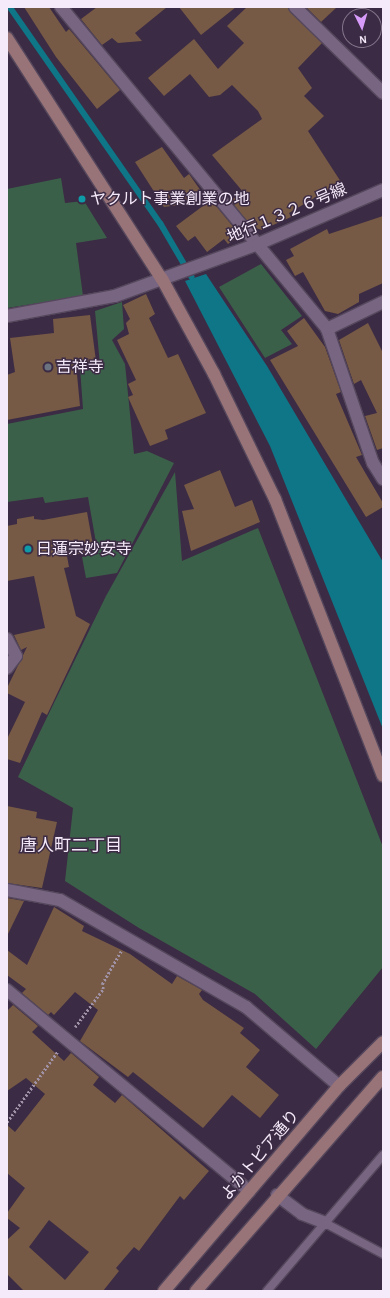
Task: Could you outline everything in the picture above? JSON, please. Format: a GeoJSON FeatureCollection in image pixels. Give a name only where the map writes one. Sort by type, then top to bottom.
{"type":"FeatureCollection","features":[{"type":"Feature","properties":{"kind":"street"},"geometry":{"type":"LineString","coordinates":[[61,7],[258,244],[326,329],[373,463],[383,479]]}},
{"type":"Feature","properties":{"kind":"street"},"geometry":{"type":"LineString","coordinates":[[295,7],[383,93]]}},
{"type":"Feature","properties":{"kind":"street"},"geometry":{"type":"LineString","coordinates":[[7,38],[162,279],[214,374],[275,499],[383,776]]}},
{"type":"Feature","properties":{"kind":"street","name":"地行１３２６号線"},"geometry":{"type":"LineString","coordinates":[[162,279],[258,244],[383,190]]}},
{"type":"Feature","properties":{"kind":"street"},"geometry":{"type":"LineString","coordinates":[[7,316],[115,296],[162,279]]}},
{"type":"Feature","properties":{"kind":"street"},"geometry":{"type":"LineString","coordinates":[[326,329],[383,302]]}},
{"type":"Feature","properties":{"kind":"street"},"geometry":{"type":"LineString","coordinates":[[7,639],[16,656],[7,668]]}},
{"type":"Feature","properties":{"kind":"street"},"geometry":{"type":"LineString","coordinates":[[7,890],[60,900],[127,940],[246,1007],[339,1086]]}},
{"type":"Feature","properties":{"kind":"street"},"geometry":{"type":"LineString","coordinates":[[7,990],[249,1191]]}},
{"type":"Feature","properties":{"kind":"street","name":"よかトピア通り"},"geometry":{"type":"LineString","coordinates":[[164,1291],[339,1086],[383,1042]]}},
{"type":"Feature","properties":{"kind":"street"},"geometry":{"type":"LineString","coordinates":[[196,1291],[277,1195],[383,1077]]}},
{"type":"Feature","properties":{"kind":"street"},"geometry":{"type":"LineString","coordinates":[[277,1195],[302,1214],[325,1223]]}},
{"type":"Feature","properties":{"kind":"lane"},"geometry":{"type":"LineString","coordinates":[[268,1291],[383,1155]]}},
{"type":"Feature","properties":{"kind":"lane"},"geometry":{"type":"LineString","coordinates":[[325,1223],[383,1254]]}},
{"type":"Feature","properties":{"kind":"path"},"geometry":{"type":"LineString","coordinates":[[7,1122],[103,989],[102,984],[127,940]]}},
{"type":"Feature","properties":{"kind":"green space"},"geometry":{"type":"Polygon","coordinates":[[[61,178],[65,203],[84,201],[107,238],[76,243],[83,296],[7,308],[7,189],[61,178]]]}},
{"type":"Feature","properties":{"kind":"green space"},"geometry":{"type":"Polygon","coordinates":[[[261,264],[302,316],[281,330],[292,344],[265,358],[219,287],[261,264]]]}},
{"type":"Feature","properties":{"kind":"green space"},"geometry":{"type":"Polygon","coordinates":[[[122,302],[124,329],[112,340],[125,364],[134,454],[147,451],[174,463],[117,573],[86,578],[82,557],[98,554],[88,497],[45,503],[43,497],[7,502],[7,424],[83,409],[80,368],[100,365],[95,311],[122,302]]]}},
{"type":"Feature","properties":{"kind":"green space"},"geometry":{"type":"Polygon","coordinates":[[[175,472],[182,561],[258,528],[383,847],[383,967],[316,1049],[255,994],[139,928],[65,881],[73,808],[18,777],[106,596],[175,472]]]}},
{"type":"Feature","properties":{"kind":"water"},"geometry":{"type":"Polygon","coordinates":[[[206,274],[267,366],[383,562],[383,729],[270,446],[185,281],[206,274]]]}},
{"type":"Feature","properties":{"kind":"building"},"geometry":{"type":"Polygon","coordinates":[[[24,7],[49,7],[66,32],[69,29],[120,90],[97,109],[56,57],[24,7]]]}},
{"type":"Feature","properties":{"kind":"building"},"geometry":{"type":"Polygon","coordinates":[[[97,7],[167,7],[135,33],[142,41],[118,43],[112,38],[102,45],[81,19],[97,7]]]}},
{"type":"Feature","properties":{"kind":"building"},"geometry":{"type":"Polygon","coordinates":[[[179,7],[236,7],[201,35],[179,7]]]}},
{"type":"Feature","properties":{"kind":"building"},"geometry":{"type":"Polygon","coordinates":[[[247,7],[288,7],[322,43],[298,68],[312,88],[304,96],[324,116],[308,131],[341,182],[289,213],[291,217],[262,230],[252,227],[230,200],[244,193],[212,155],[262,119],[258,111],[232,85],[220,95],[209,97],[190,74],[164,96],[148,78],[194,39],[218,69],[244,43],[227,26],[247,7]]]}},
{"type":"Feature","properties":{"kind":"building"},"geometry":{"type":"Polygon","coordinates":[[[306,7],[337,7],[321,22],[306,7]]]}},
{"type":"Feature","properties":{"kind":"building"},"geometry":{"type":"Polygon","coordinates":[[[162,147],[184,178],[189,174],[208,201],[164,207],[135,162],[162,147]]]}},
{"type":"Feature","properties":{"kind":"building"},"geometry":{"type":"Polygon","coordinates":[[[211,200],[240,235],[228,244],[224,239],[207,252],[195,236],[188,241],[176,226],[211,200]]]}},
{"type":"Feature","properties":{"kind":"building"},"geometry":{"type":"Polygon","coordinates":[[[383,216],[383,283],[359,294],[359,302],[338,314],[325,311],[303,272],[295,276],[286,260],[294,256],[290,249],[327,229],[329,234],[383,216]]]}},
{"type":"Feature","properties":{"kind":"building"},"geometry":{"type":"Polygon","coordinates":[[[146,294],[155,314],[149,318],[168,358],[178,354],[206,413],[165,430],[168,439],[150,446],[128,397],[133,395],[128,384],[136,380],[117,340],[129,334],[126,323],[130,319],[123,305],[146,294]]]}},
{"type":"Feature","properties":{"kind":"building","name":"吉祥寺"},"geometry":{"type":"Polygon","coordinates":[[[90,315],[96,361],[76,364],[80,406],[7,420],[7,375],[15,372],[10,338],[54,333],[53,319],[90,315]]]}},
{"type":"Feature","properties":{"kind":"building"},"geometry":{"type":"Polygon","coordinates":[[[304,318],[325,347],[341,392],[336,394],[362,455],[356,457],[383,503],[383,507],[366,517],[270,360],[298,346],[287,331],[304,318]]]}},
{"type":"Feature","properties":{"kind":"building"},"geometry":{"type":"Polygon","coordinates":[[[368,323],[383,353],[383,448],[377,450],[365,416],[377,413],[361,380],[354,384],[339,340],[368,323]]]}},
{"type":"Feature","properties":{"kind":"building"},"geometry":{"type":"Polygon","coordinates":[[[220,470],[235,507],[252,500],[260,522],[191,551],[182,511],[194,509],[184,485],[220,470]]]}},
{"type":"Feature","properties":{"kind":"building"},"geometry":{"type":"Polygon","coordinates":[[[87,512],[94,551],[67,556],[69,567],[64,568],[76,616],[90,624],[47,715],[42,712],[20,763],[7,759],[7,739],[25,702],[7,693],[7,688],[27,647],[21,650],[14,635],[45,628],[34,576],[7,581],[7,526],[17,524],[17,519],[34,516],[34,519],[43,520],[87,512]]]}},
{"type":"Feature","properties":{"kind":"building"},"geometry":{"type":"Polygon","coordinates":[[[7,806],[37,812],[36,818],[57,822],[42,888],[7,883],[7,806]]]}},
{"type":"Feature","properties":{"kind":"building"},"geometry":{"type":"Polygon","coordinates":[[[7,898],[24,901],[7,936],[7,898]]]}},
{"type":"Feature","properties":{"kind":"building"},"geometry":{"type":"Polygon","coordinates":[[[54,907],[84,926],[82,931],[130,954],[172,984],[177,976],[202,990],[199,994],[203,1000],[244,1028],[240,1033],[260,1050],[246,1067],[279,1095],[260,1118],[232,1095],[203,1128],[133,1072],[128,1077],[80,1041],[98,1010],[75,992],[54,1015],[51,1012],[48,1015],[22,993],[26,989],[7,975],[7,950],[27,965],[54,907]]]}},
{"type":"Feature","properties":{"kind":"building"},"geometry":{"type":"Polygon","coordinates":[[[13,1005],[38,1026],[32,1032],[64,1061],[71,1053],[99,1077],[93,1085],[115,1103],[122,1095],[209,1171],[184,1200],[180,1196],[139,1251],[134,1247],[116,1268],[119,1271],[103,1291],[24,1291],[7,1274],[7,1240],[20,1228],[7,1218],[7,1213],[25,1188],[7,1173],[7,1125],[15,1132],[45,1094],[26,1078],[7,1091],[7,1011],[13,1005]],[[49,1220],[29,1247],[65,1280],[89,1252],[49,1220]]]}},
{"type":"Feature","properties":{"kind":"waterway"},"geometry":{"type":"LineString","coordinates":[[10,7],[161,224],[192,277]]}},
{"type":"Feature","properties":{"kind":"place","name":"ヤクルト事業創業の地"},"geometry":{"type":"Point","coordinates":[82,199]}},
{"type":"Feature","properties":{"kind":"place","name":"吉祥寺"},"geometry":{"type":"Point","coordinates":[48,367]}},
{"type":"Feature","properties":{"kind":"place","name":"日蓮宗妙安寺"},"geometry":{"type":"Point","coordinates":[28,549]}},
{"type":"Feature","properties":{"kind":"district","name":"唐人町二丁目"},"geometry":{"type":"Point","coordinates":[71,846]}}]}
